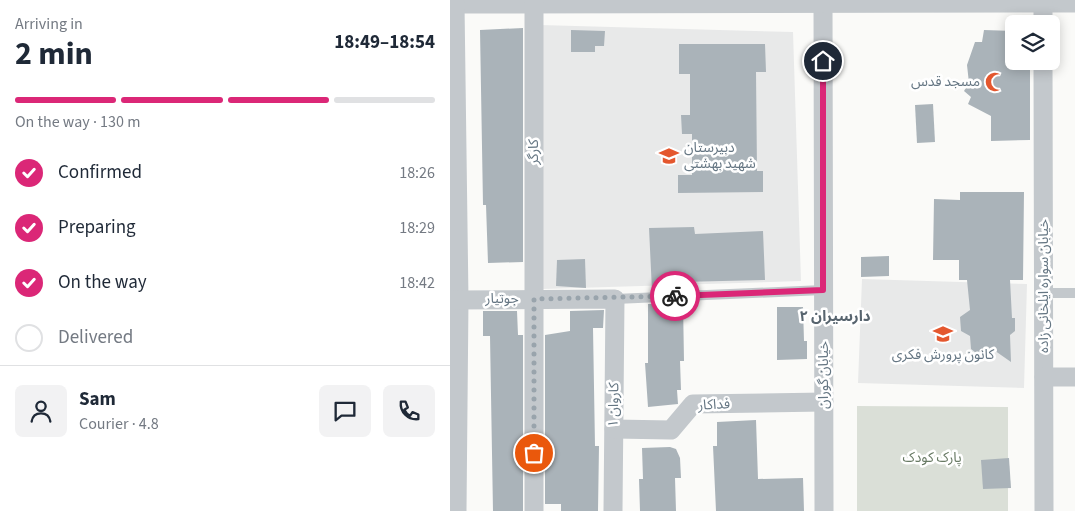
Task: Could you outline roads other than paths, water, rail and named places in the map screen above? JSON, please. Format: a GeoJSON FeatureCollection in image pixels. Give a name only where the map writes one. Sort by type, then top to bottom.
{"type":"FeatureCollection","features":[{"type":"Feature","properties":{"kind":"street","name":"خیابان گوران"},"geometry":{"type":"LineString","coordinates":[[823,2],[824,511]]}},
{"type":"Feature","properties":{"kind":"street"},"geometry":{"type":"LineString","coordinates":[[457,511],[453,4],[987,2],[1075,4]]}},
{"type":"Feature","properties":{"kind":"street","name":"کارگر"},"geometry":{"type":"LineString","coordinates":[[529,3],[534,299],[534,511]]}},
{"type":"Feature","properties":{"kind":"street"},"geometry":{"type":"LineString","coordinates":[[1044,4],[1044,15]]}},
{"type":"Feature","properties":{"kind":"street","name":"خیابان سواره ایلخانی زاده"},"geometry":{"type":"LineString","coordinates":[[1044,70],[1044,511]]}},
{"type":"Feature","properties":{"kind":"street","name":"جوتیار"},"geometry":{"type":"LineString","coordinates":[[454,300],[615,299]]}},
{"type":"Feature","properties":{"kind":"street","name":"کاروان ۱"},"geometry":{"type":"LineString","coordinates":[[613,511],[615,299]]}},
{"type":"Feature","properties":{"kind":"street"},"geometry":{"type":"LineString","coordinates":[[1044,377],[1075,378]]}},
{"type":"Feature","properties":{"kind":"street","name":"فداکار"},"geometry":{"type":"LineString","coordinates":[[614,429],[671,430],[693,404],[824,402]]}},
{"type":"Feature","properties":{"kind":"lane","name":"جوتیار"},"geometry":{"type":"LineString","coordinates":[[615,299],[823,290]]}},
{"type":"Feature","properties":{"kind":"lane"},"geometry":{"type":"LineString","coordinates":[[1044,293],[1075,293]]}},
{"type":"Feature","properties":{"kind":"place","name":"مسجد قدس"},"geometry":{"type":"Point","coordinates":[995,82]}},
{"type":"Feature","properties":{"kind":"place","name":"دبیرستان شهید بهشتی"},"geometry":{"type":"Point","coordinates":[669,156]}},
{"type":"Feature","properties":{"kind":"place","name":"کانون پرورش فکری"},"geometry":{"type":"Point","coordinates":[943,334]}},
{"type":"Feature","properties":{"kind":"district","name":"دارسیران ۲"},"geometry":{"type":"Point","coordinates":[835,316]}},
{"type":"Feature","properties":{"kind":"park label","name":"پارک کودک"},"geometry":{"type":"Point","coordinates":[932,458]}}]}
